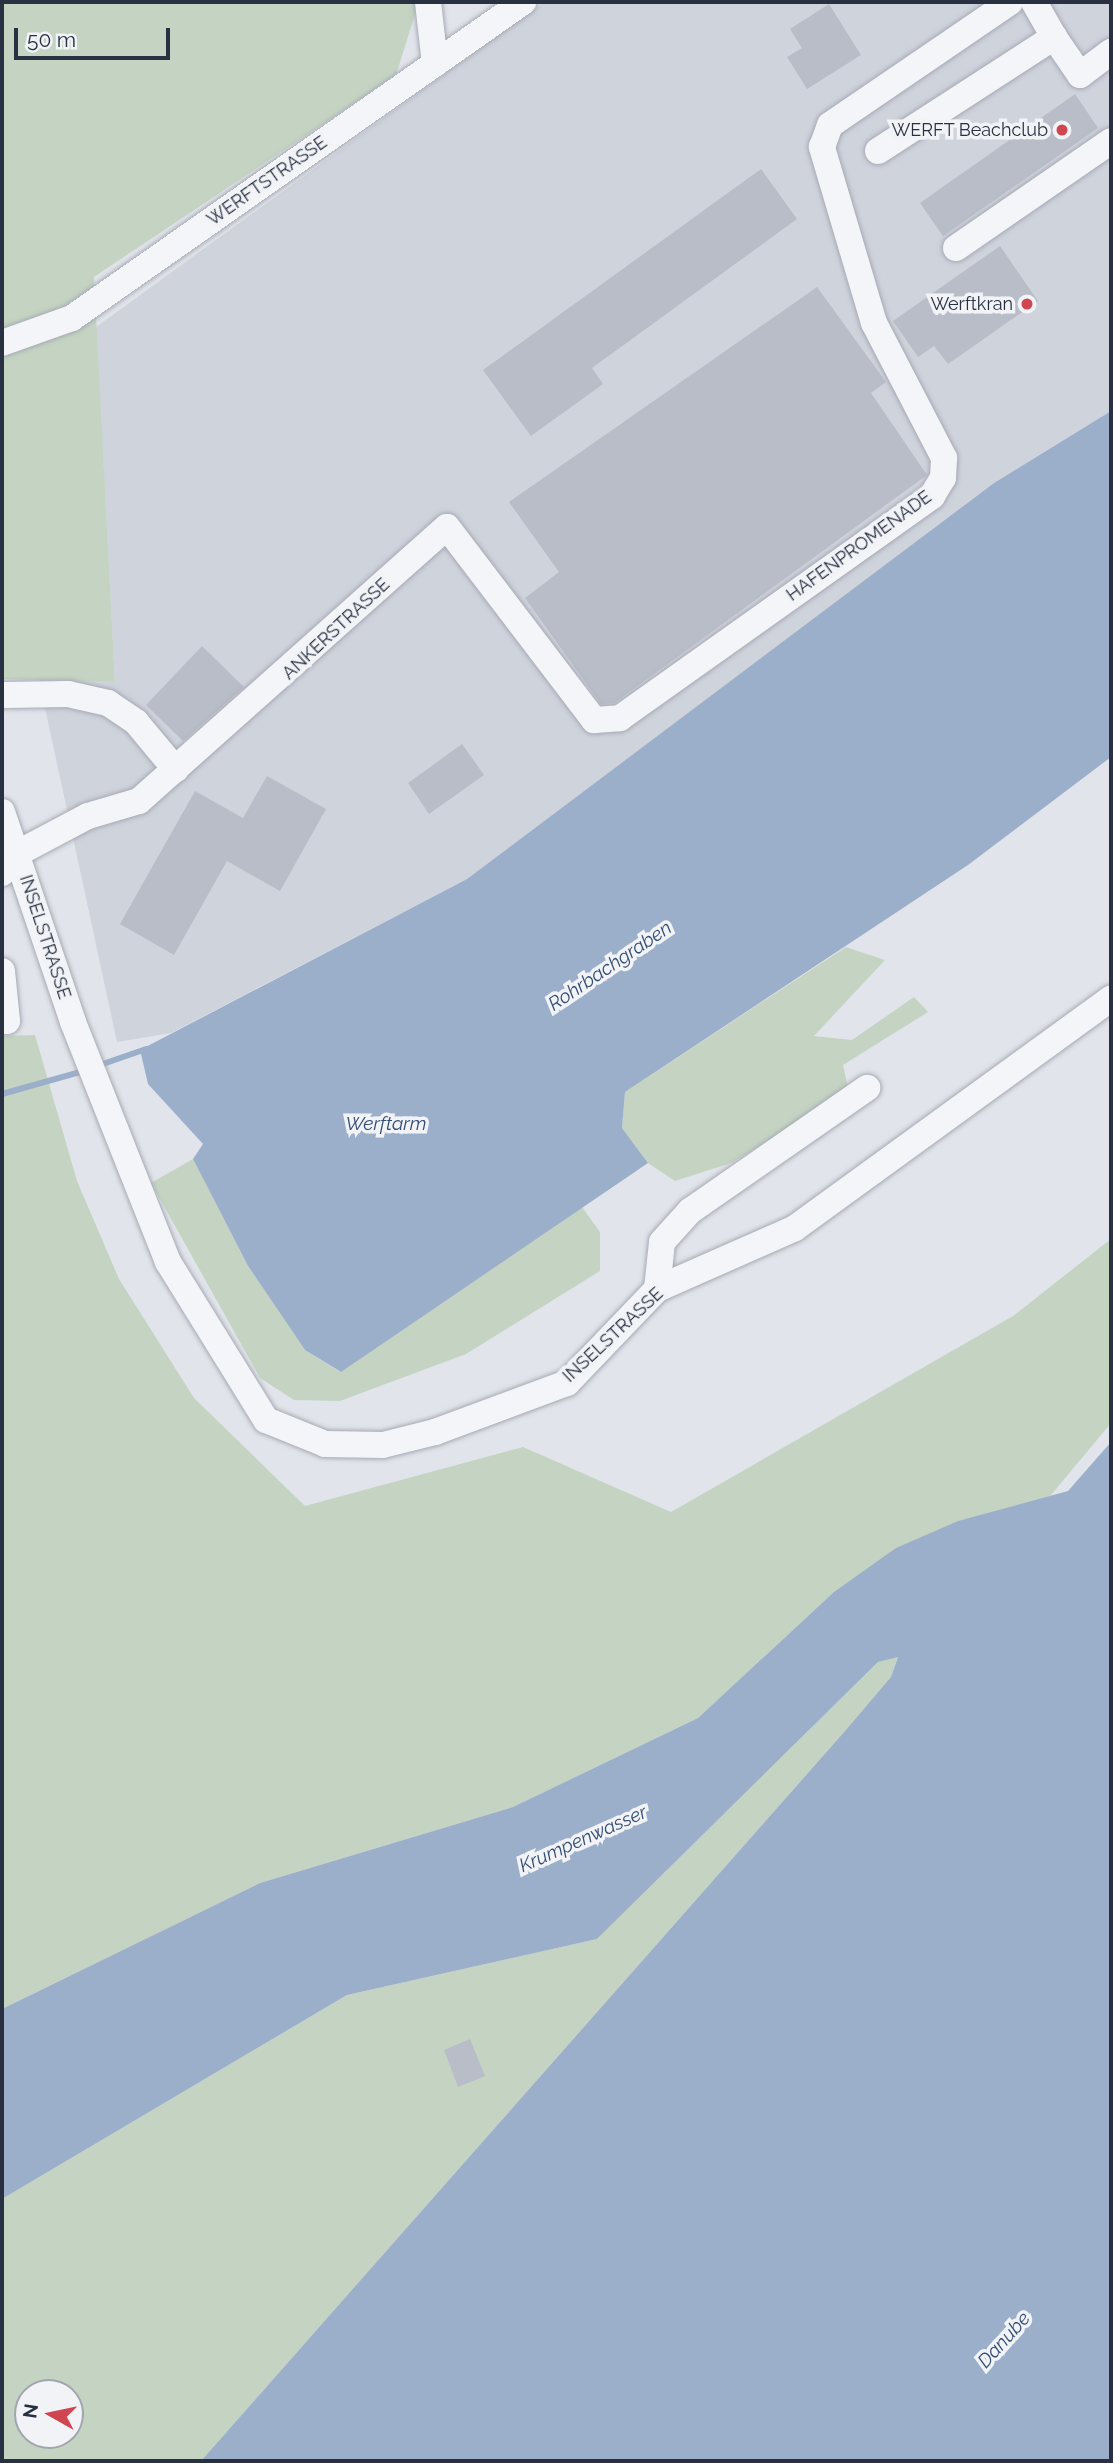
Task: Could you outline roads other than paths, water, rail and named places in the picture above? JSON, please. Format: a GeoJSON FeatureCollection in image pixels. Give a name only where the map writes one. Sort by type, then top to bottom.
{"type":"FeatureCollection","features":[{"type":"Feature","properties":{"kind":"street"},"geometry":{"type":"LineString","coordinates":[[428,2],[435,64]]}},
{"type":"Feature","properties":{"kind":"street","name":"WERFTSTRASSE"},"geometry":{"type":"LineString","coordinates":[[2,344],[72,318],[523,2]]}},
{"type":"Feature","properties":{"kind":"street","name":"HAFENPROMENADE"},"geometry":{"type":"LineString","coordinates":[[594,720],[620,718],[932,496],[943,478],[944,458],[874,323],[856,273],[822,147],[831,125],[1010,2]]}},
{"type":"Feature","properties":{"kind":"street"},"geometry":{"type":"LineString","coordinates":[[1034,2],[1080,75],[1111,52]]}},
{"type":"Feature","properties":{"kind":"street"},"geometry":{"type":"LineString","coordinates":[[878,151],[1054,37]]}},
{"type":"Feature","properties":{"kind":"street"},"geometry":{"type":"LineString","coordinates":[[956,248],[1111,141]]}},
{"type":"Feature","properties":{"kind":"street","name":"ANKERSTRASSE"},"geometry":{"type":"LineString","coordinates":[[10,863],[88,816],[139,801],[447,527],[594,720]]}},
{"type":"Feature","properties":{"kind":"street"},"geometry":{"type":"LineString","coordinates":[[5,695],[68,694],[108,703],[136,722],[176,770]]}},
{"type":"Feature","properties":{"kind":"street","name":"INSELSTRASSE"},"geometry":{"type":"LineString","coordinates":[[2,813],[10,863],[167,1262],[227,1363],[266,1420],[325,1444],[383,1445],[435,1432],[567,1383],[657,1289],[795,1228],[1111,998]]}},
{"type":"Feature","properties":{"kind":"street"},"geometry":{"type":"LineString","coordinates":[[2,971],[7,1021],[2,1021]]}},
{"type":"Feature","properties":{"kind":"street"},"geometry":{"type":"LineString","coordinates":[[657,1289],[662,1242],[690,1211],[867,1088]]}},
{"type":"Feature","properties":{"kind":"water","name":"Werftarm"},"geometry":{"type":"Polygon","coordinates":[[[1111,411],[1111,757],[968,865],[625,1092],[622,1128],[648,1163],[341,1372],[305,1350],[248,1266],[193,1159],[203,1144],[148,1084],[140,1050],[467,879],[994,483],[1111,411]]]}},
{"type":"Feature","properties":{"kind":"water"},"geometry":{"type":"Polygon","coordinates":[[[1111,1442],[1111,2461],[201,2461],[845,1731],[891,1677],[898,1657],[878,1662],[597,1939],[347,1995],[2,2199],[2,2009],[260,1883],[513,1807],[698,1718],[834,1592],[896,1548],[958,1521],[1068,1491],[1111,1442]]]}},
{"type":"Feature","properties":{"kind":"waterway","name":"Rohrbachgraben"},"geometry":{"type":"LineString","coordinates":[[97,1066],[146,1049]]}},
{"type":"Feature","properties":{"kind":"waterway","name":"Rohrbachgraben"},"geometry":{"type":"LineString","coordinates":[[2,1094],[87,1070]]}},
{"type":"Feature","properties":{"kind":"place","name":"WERFT Beachclub"},"geometry":{"type":"Point","coordinates":[1062,130]}},
{"type":"Feature","properties":{"kind":"place","name":"Werftkran"},"geometry":{"type":"Point","coordinates":[1027,304]}},
{"type":"Feature","properties":{"kind":"water label","name":"Krumpenwasser"},"geometry":{"type":"Point","coordinates":[583,1839]}},
{"type":"Feature","properties":{"kind":"water label","name":"Danube"},"geometry":{"type":"Point","coordinates":[1004,2340]}}]}
